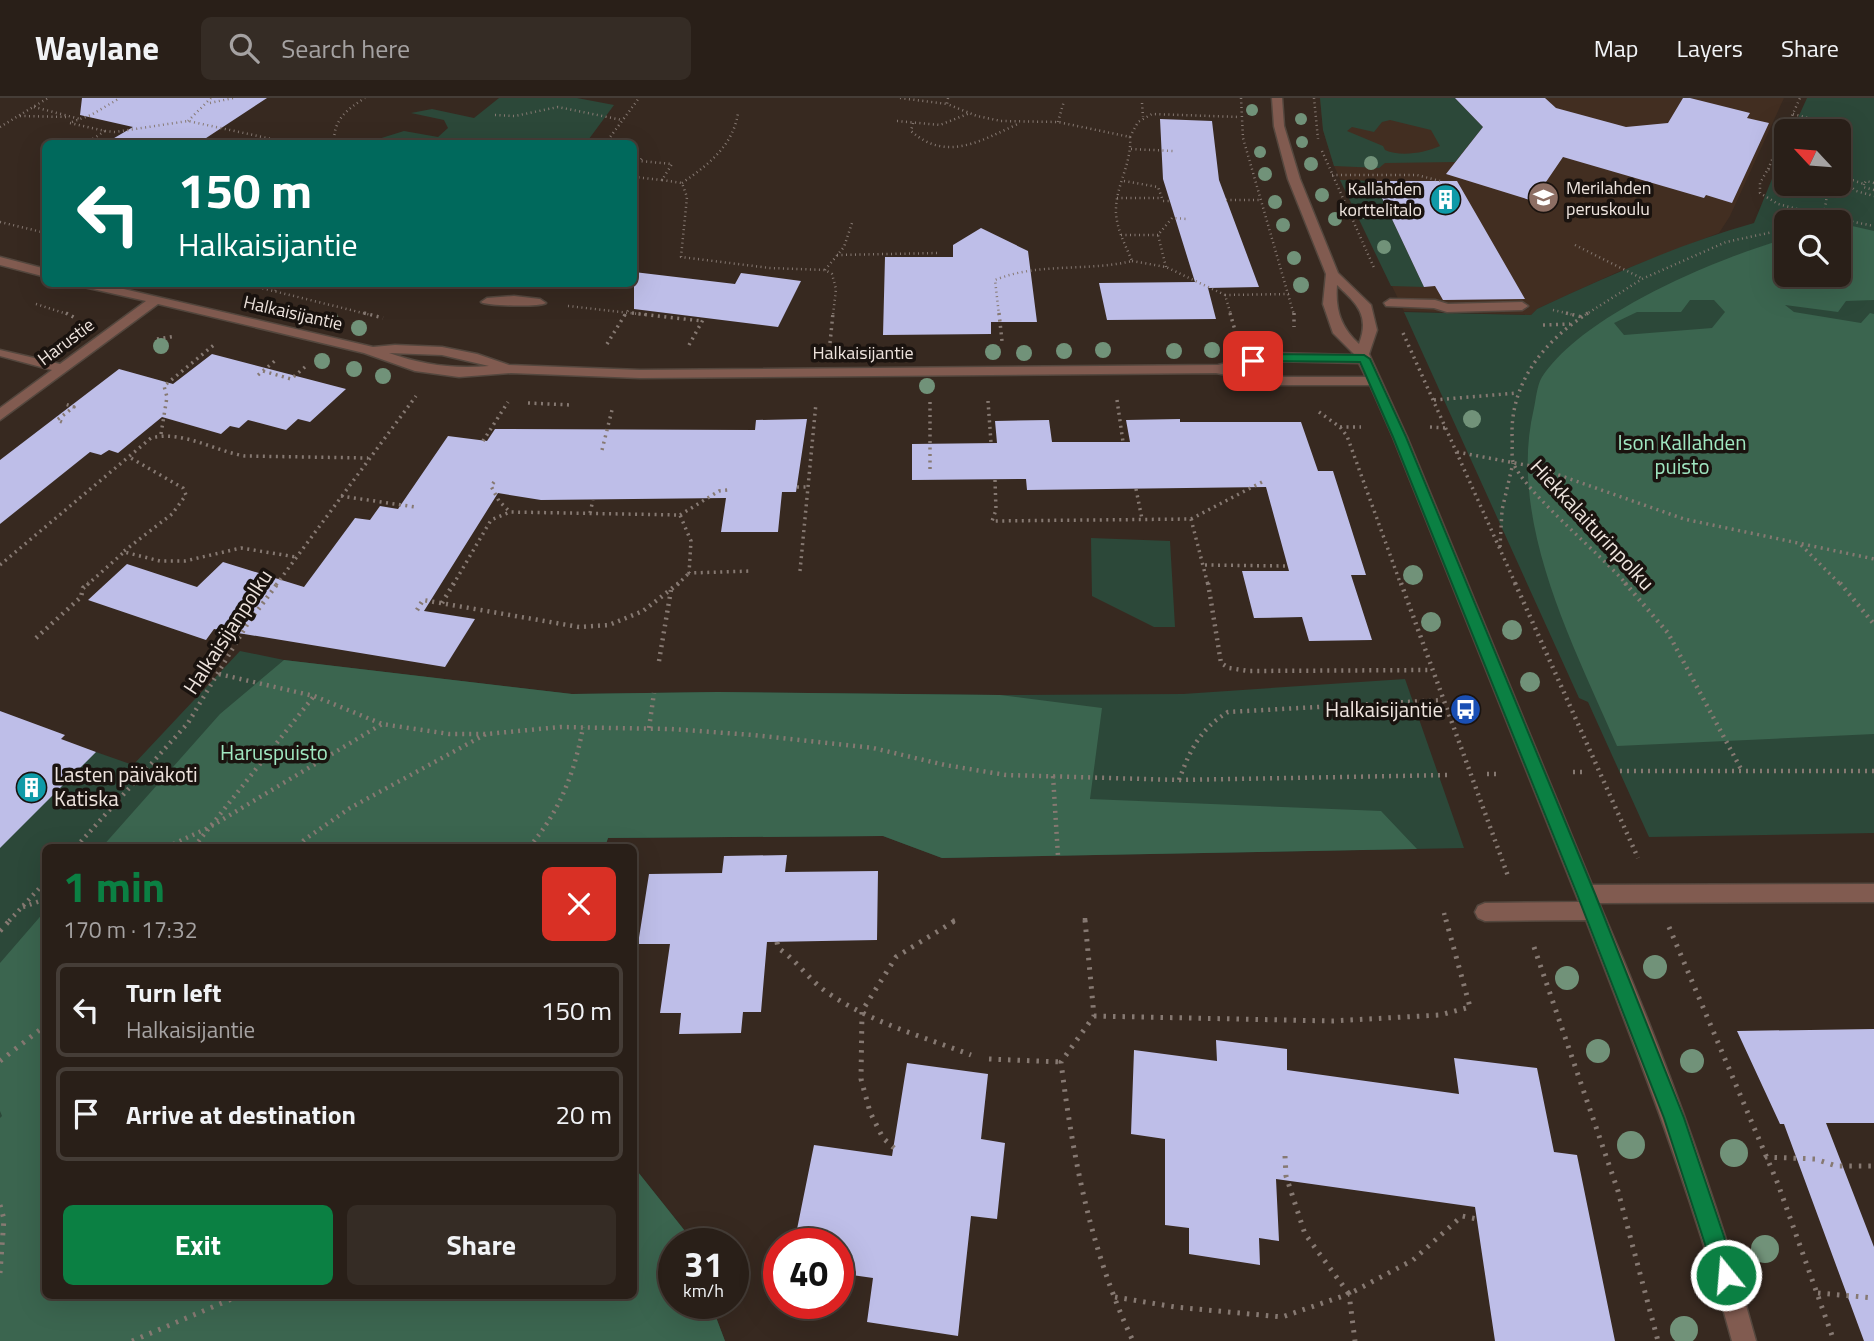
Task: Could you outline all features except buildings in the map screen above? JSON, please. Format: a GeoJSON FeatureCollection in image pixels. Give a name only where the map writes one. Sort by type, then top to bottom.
{"type":"FeatureCollection","features":[{"type":"Feature","properties":{"kind":"street"},"geometry":{"type":"LineString","coordinates":[[1278,98],[1279,126],[1294,178],[1332,274],[1365,305],[1371,330],[1363,356]]}},
{"type":"Feature","properties":{"kind":"street"},"geometry":{"type":"LineString","coordinates":[[0,261],[42,271]]}},
{"type":"Feature","properties":{"kind":"street"},"geometry":{"type":"LineString","coordinates":[[1332,274],[1329,304],[1339,333],[1363,356],[1374,381],[1589,903],[1674,1118],[1720,1253],[1744,1341]]}},
{"type":"Feature","properties":{"kind":"street","name":"Halkaisijantie"},"geometry":{"type":"LineString","coordinates":[[101,287],[368,349],[415,368],[459,373],[511,369],[653,374],[1216,369],[1280,381],[1374,381]]}},
{"type":"Feature","properties":{"kind":"street","name":"Harustie"},"geometry":{"type":"LineString","coordinates":[[0,415],[156,300]]}},
{"type":"Feature","properties":{"kind":"street"},"geometry":{"type":"LineString","coordinates":[[487,302],[514,300],[540,303]]}},
{"type":"Feature","properties":{"kind":"street"},"geometry":{"type":"LineString","coordinates":[[1390,303],[1435,304],[1447,308],[1522,306]]}},
{"type":"Feature","properties":{"kind":"street","name":"Halkaisijantie"},"geometry":{"type":"LineString","coordinates":[[368,349],[429,348],[471,354],[511,369]]}},
{"type":"Feature","properties":{"kind":"street"},"geometry":{"type":"LineString","coordinates":[[4,353],[62,369]]}},
{"type":"Feature","properties":{"kind":"street","name":"Halkaisijantie"},"geometry":{"type":"LineString","coordinates":[[1216,369],[1272,357],[1363,356]]}},
{"type":"Feature","properties":{"kind":"street"},"geometry":{"type":"LineString","coordinates":[[1485,912],[1522,912],[1654,894],[1874,893]]}},
{"type":"Feature","properties":{"kind":"path"},"geometry":{"type":"LineString","coordinates":[[0,127],[48,98]]}},
{"type":"Feature","properties":{"kind":"path"},"geometry":{"type":"LineString","coordinates":[[120,98],[71,123],[115,132],[188,121],[277,140]]}},
{"type":"Feature","properties":{"kind":"path"},"geometry":{"type":"LineString","coordinates":[[188,121],[209,103],[211,98]]}},
{"type":"Feature","properties":{"kind":"path"},"geometry":{"type":"LineString","coordinates":[[209,103],[233,98]]}},
{"type":"Feature","properties":{"kind":"path"},"geometry":{"type":"LineString","coordinates":[[334,140],[332,130],[338,118],[365,98]]}},
{"type":"Feature","properties":{"kind":"path"},"geometry":{"type":"LineString","coordinates":[[608,140],[639,98]]}},
{"type":"Feature","properties":{"kind":"path"},"geometry":{"type":"LineString","coordinates":[[900,98],[947,104],[1001,121],[1058,122],[1130,137]]}},
{"type":"Feature","properties":{"kind":"path"},"geometry":{"type":"LineString","coordinates":[[947,104],[948,98]]}},
{"type":"Feature","properties":{"kind":"path"},"geometry":{"type":"LineString","coordinates":[[1241,98],[1243,138],[1295,316],[1294,327],[1286,338]]}},
{"type":"Feature","properties":{"kind":"path"},"geometry":{"type":"LineString","coordinates":[[1314,98],[1316,129],[1332,175],[1723,1048],[1834,1341]]}},
{"type":"Feature","properties":{"kind":"path"},"geometry":{"type":"LineString","coordinates":[[1800,98],[1760,183],[1760,193],[1778,204],[1801,210]]}},
{"type":"Feature","properties":{"kind":"path"},"geometry":{"type":"LineString","coordinates":[[1058,122],[1065,101]]}},
{"type":"Feature","properties":{"kind":"path"},"geometry":{"type":"LineString","coordinates":[[1142,103],[1143,117]]}},
{"type":"Feature","properties":{"kind":"path"},"geometry":{"type":"LineString","coordinates":[[33,107],[81,119]]}},
{"type":"Feature","properties":{"kind":"path"},"geometry":{"type":"LineString","coordinates":[[495,115],[515,116],[558,107],[622,120]]}},
{"type":"Feature","properties":{"kind":"path"},"geometry":{"type":"LineString","coordinates":[[637,177],[682,183],[704,168],[729,141],[738,123],[738,113]]}},
{"type":"Feature","properties":{"kind":"path"},"geometry":{"type":"LineString","coordinates":[[897,121],[940,125],[970,113]]}},
{"type":"Feature","properties":{"kind":"path"},"geometry":{"type":"LineString","coordinates":[[1132,261],[1116,220],[1117,198],[1130,164],[1130,137],[1135,124],[1152,114],[1240,117]]}},
{"type":"Feature","properties":{"kind":"path"},"geometry":{"type":"LineString","coordinates":[[1793,114],[1812,119]]}},
{"type":"Feature","properties":{"kind":"path"},"geometry":{"type":"LineString","coordinates":[[19,116],[69,117]]}},
{"type":"Feature","properties":{"kind":"path"},"geometry":{"type":"LineString","coordinates":[[913,123],[911,131],[917,139],[927,146],[948,150],[1024,121]]}},
{"type":"Feature","properties":{"kind":"path"},"geometry":{"type":"LineString","coordinates":[[91,140],[105,131]]}},
{"type":"Feature","properties":{"kind":"path"},"geometry":{"type":"LineString","coordinates":[[1131,149],[1173,151]]}},
{"type":"Feature","properties":{"kind":"path"},"geometry":{"type":"LineString","coordinates":[[642,158],[640,161],[671,164],[662,180]]}},
{"type":"Feature","properties":{"kind":"path"},"geometry":{"type":"LineString","coordinates":[[1768,169],[1774,171]]}},
{"type":"Feature","properties":{"kind":"path"},"geometry":{"type":"LineString","coordinates":[[1332,175],[1417,175],[1440,181]]}},
{"type":"Feature","properties":{"kind":"path"},"geometry":{"type":"LineString","coordinates":[[1124,181],[1158,187],[1163,201],[1170,201]]}},
{"type":"Feature","properties":{"kind":"path"},"geometry":{"type":"LineString","coordinates":[[1852,181],[1874,183]]}},
{"type":"Feature","properties":{"kind":"path"},"geometry":{"type":"LineString","coordinates":[[682,183],[687,197],[681,257],[770,268],[825,270],[832,274],[836,289],[830,344],[817,344]]}},
{"type":"Feature","properties":{"kind":"path"},"geometry":{"type":"LineString","coordinates":[[1864,184],[1863,187],[1874,190]]}},
{"type":"Feature","properties":{"kind":"path"},"geometry":{"type":"LineString","coordinates":[[1852,188],[1874,196]]}},
{"type":"Feature","properties":{"kind":"path"},"geometry":{"type":"LineString","coordinates":[[1117,198],[1162,198]]}},
{"type":"Feature","properties":{"kind":"path"},"geometry":{"type":"LineString","coordinates":[[1226,200],[1262,200]]}},
{"type":"Feature","properties":{"kind":"path"},"geometry":{"type":"LineString","coordinates":[[1158,235],[1172,218],[1187,219]]}},
{"type":"Feature","properties":{"kind":"path"},"geometry":{"type":"LineString","coordinates":[[1851,221],[1874,226]]}},
{"type":"Feature","properties":{"kind":"path"},"geometry":{"type":"LineString","coordinates":[[0,222],[42,232]]}},
{"type":"Feature","properties":{"kind":"path"},"geometry":{"type":"LineString","coordinates":[[825,270],[844,247],[852,223]]}},
{"type":"Feature","properties":{"kind":"path","name":"Hiekkalaiturinpolku"},"geometry":{"type":"LineString","coordinates":[[1741,769],[1668,632],[1611,566],[1530,487],[1513,462],[1511,419],[1517,393],[1529,370],[1563,331],[1642,279],[1726,242],[1774,232]]}},
{"type":"Feature","properties":{"kind":"path"},"geometry":{"type":"LineString","coordinates":[[1121,235],[1158,235]]}},
{"type":"Feature","properties":{"kind":"path"},"geometry":{"type":"LineString","coordinates":[[1158,235],[1166,267]]}},
{"type":"Feature","properties":{"kind":"path"},"geometry":{"type":"LineString","coordinates":[[1575,246],[1642,279]]}},
{"type":"Feature","properties":{"kind":"path"},"geometry":{"type":"LineString","coordinates":[[837,255],[937,253]]}},
{"type":"Feature","properties":{"kind":"path"},"geometry":{"type":"LineString","coordinates":[[1002,342],[995,280],[1027,268],[1115,267],[1132,261],[1166,267],[1225,295],[1290,293]]}},
{"type":"Feature","properties":{"kind":"path"},"geometry":{"type":"LineString","coordinates":[[258,287],[395,321]]}},
{"type":"Feature","properties":{"kind":"path"},"geometry":{"type":"LineString","coordinates":[[275,291],[280,287]]}},
{"type":"Feature","properties":{"kind":"path"},"geometry":{"type":"LineString","coordinates":[[1225,295],[1238,341]]}},
{"type":"Feature","properties":{"kind":"path"},"geometry":{"type":"LineString","coordinates":[[540,303],[703,319],[693,338]]}},
{"type":"Feature","properties":{"kind":"path"},"geometry":{"type":"LineString","coordinates":[[34,304],[66,313],[76,318],[79,324]]}},
{"type":"Feature","properties":{"kind":"path"},"geometry":{"type":"LineString","coordinates":[[607,344],[628,310]]}},
{"type":"Feature","properties":{"kind":"path"},"geometry":{"type":"LineString","coordinates":[[161,434],[167,397],[164,386],[216,343]]}},
{"type":"Feature","properties":{"kind":"path"},"geometry":{"type":"LineString","coordinates":[[596,344],[619,344]]}},
{"type":"Feature","properties":{"kind":"path"},"geometry":{"type":"LineString","coordinates":[[679,345],[701,345]]}},
{"type":"Feature","properties":{"kind":"path"},"geometry":{"type":"LineString","coordinates":[[277,359],[260,373],[291,379],[305,367]]}},
{"type":"Feature","properties":{"kind":"path","name":"Halkaisijanpolku"},"geometry":{"type":"LineString","coordinates":[[79,844],[188,723],[219,674],[230,649],[419,391]]}},
{"type":"Feature","properties":{"kind":"path"},"geometry":{"type":"LineString","coordinates":[[1434,400],[1517,393]]}},
{"type":"Feature","properties":{"kind":"path"},"geometry":{"type":"LineString","coordinates":[[1117,400],[1123,442]]}},
{"type":"Feature","properties":{"kind":"path"},"geometry":{"type":"LineString","coordinates":[[988,401],[991,443]]}},
{"type":"Feature","properties":{"kind":"path"},"geometry":{"type":"LineString","coordinates":[[483,441],[508,402]]}},
{"type":"Feature","properties":{"kind":"path"},"geometry":{"type":"LineString","coordinates":[[930,402],[930,471]]}},
{"type":"Feature","properties":{"kind":"path"},"geometry":{"type":"LineString","coordinates":[[57,421],[74,407],[59,403]]}},
{"type":"Feature","properties":{"kind":"path"},"geometry":{"type":"LineString","coordinates":[[800,570],[816,403]]}},
{"type":"Feature","properties":{"kind":"path"},"geometry":{"type":"LineString","coordinates":[[1308,405],[1327,415],[1347,436],[1522,912],[1601,1139],[1630,1233],[1658,1341]]}},
{"type":"Feature","properties":{"kind":"path"},"geometry":{"type":"LineString","coordinates":[[602,450],[613,406]]}},
{"type":"Feature","properties":{"kind":"path"},"geometry":{"type":"LineString","coordinates":[[0,565],[151,438],[161,434],[179,436],[228,453],[252,456],[337,454],[369,458]]}},
{"type":"Feature","properties":{"kind":"path"},"geometry":{"type":"LineString","coordinates":[[1457,452],[1536,467],[1684,519],[1874,559]]}},
{"type":"Feature","properties":{"kind":"path"},"geometry":{"type":"LineString","coordinates":[[36,638],[81,597],[83,588],[172,514],[186,495],[183,488],[129,457]]}},
{"type":"Feature","properties":{"kind":"path"},"geometry":{"type":"LineString","coordinates":[[1500,548],[1502,510],[1513,462]]}},
{"type":"Feature","properties":{"kind":"path"},"geometry":{"type":"LineString","coordinates":[[995,480],[996,510],[992,521],[1191,519],[1264,481]]}},
{"type":"Feature","properties":{"kind":"path"},"geometry":{"type":"LineString","coordinates":[[494,482],[491,486],[499,501],[510,512]]}},
{"type":"Feature","properties":{"kind":"path"},"geometry":{"type":"LineString","coordinates":[[797,487],[808,487]]}},
{"type":"Feature","properties":{"kind":"path"},"geometry":{"type":"LineString","coordinates":[[1136,488],[1142,519]]}},
{"type":"Feature","properties":{"kind":"path"},"geometry":{"type":"LineString","coordinates":[[482,519],[491,520],[510,512],[680,515],[719,491],[727,490]]}},
{"type":"Feature","properties":{"kind":"path"},"geometry":{"type":"LineString","coordinates":[[341,496],[415,507]]}},
{"type":"Feature","properties":{"kind":"path"},"geometry":{"type":"LineString","coordinates":[[590,513],[593,500]]}},
{"type":"Feature","properties":{"kind":"path"},"geometry":{"type":"LineString","coordinates":[[680,515],[691,541],[689,573]]}},
{"type":"Feature","properties":{"kind":"path"},"geometry":{"type":"LineString","coordinates":[[1191,519],[1205,565],[1221,663],[1229,668],[1249,671],[1432,670]]}},
{"type":"Feature","properties":{"kind":"path"},"geometry":{"type":"LineString","coordinates":[[442,603],[491,520]]}},
{"type":"Feature","properties":{"kind":"path"},"geometry":{"type":"LineString","coordinates":[[1799,543],[1839,581],[1874,624]]}},
{"type":"Feature","properties":{"kind":"path"},"geometry":{"type":"LineString","coordinates":[[124,552],[160,561],[185,561],[241,548],[296,558]]}},
{"type":"Feature","properties":{"kind":"path"},"geometry":{"type":"LineString","coordinates":[[1205,565],[1288,566]]}},
{"type":"Feature","properties":{"kind":"path"},"geometry":{"type":"LineString","coordinates":[[417,610],[423,600],[579,627],[609,625],[643,611],[689,573],[752,570]]}},
{"type":"Feature","properties":{"kind":"path"},"geometry":{"type":"LineString","coordinates":[[659,661],[671,590]]}},
{"type":"Feature","properties":{"kind":"path"},"geometry":{"type":"LineString","coordinates":[[219,674],[314,696],[382,724],[450,734],[583,727],[649,728],[753,735],[873,748],[945,765],[1006,775],[1180,780],[1451,775]]}},
{"type":"Feature","properties":{"kind":"path"},"geometry":{"type":"LineString","coordinates":[[649,728],[654,693]]}},
{"type":"Feature","properties":{"kind":"path"},"geometry":{"type":"LineString","coordinates":[[196,844],[314,696]]}},
{"type":"Feature","properties":{"kind":"path"},"geometry":{"type":"LineString","coordinates":[[1180,780],[1193,741],[1210,722],[1228,712],[1443,700]]}},
{"type":"Feature","properties":{"kind":"path"},"geometry":{"type":"LineString","coordinates":[[173,844],[210,827],[382,724]]}},
{"type":"Feature","properties":{"kind":"path"},"geometry":{"type":"LineString","coordinates":[[532,844],[539,837],[558,803],[578,758],[583,727]]}},
{"type":"Feature","properties":{"kind":"path"},"geometry":{"type":"LineString","coordinates":[[301,844],[350,808],[487,734]]}},
{"type":"Feature","properties":{"kind":"path"},"geometry":{"type":"LineString","coordinates":[[1620,771],[1874,771]]}},
{"type":"Feature","properties":{"kind":"path"},"geometry":{"type":"LineString","coordinates":[[1572,772],[1585,772]]}},
{"type":"Feature","properties":{"kind":"path"},"geometry":{"type":"LineString","coordinates":[[1487,774],[1498,774]]}},
{"type":"Feature","properties":{"kind":"path"},"geometry":{"type":"LineString","coordinates":[[1053,776],[1058,856]]}},
{"type":"Feature","properties":{"kind":"path"},"geometry":{"type":"LineString","coordinates":[[0,931],[42,886]]}},
{"type":"Feature","properties":{"kind":"path"},"geometry":{"type":"LineString","coordinates":[[22,908],[42,900]]}},
{"type":"Feature","properties":{"kind":"path"},"geometry":{"type":"LineString","coordinates":[[1094,1016],[1332,1021],[1440,1015],[1470,1007],[1444,912]]}},
{"type":"Feature","properties":{"kind":"path"},"geometry":{"type":"LineString","coordinates":[[1085,918],[1094,1016],[1061,1062],[1068,1125],[1094,1240],[1133,1341]]}},
{"type":"Feature","properties":{"kind":"path"},"geometry":{"type":"LineString","coordinates":[[894,1148],[883,1138],[870,1112],[861,1079],[862,1011],[896,957],[956,920]]}},
{"type":"Feature","properties":{"kind":"path"},"geometry":{"type":"LineString","coordinates":[[777,942],[778,948],[790,955],[817,985],[862,1011],[971,1055]]}},
{"type":"Feature","properties":{"kind":"path"},"geometry":{"type":"LineString","coordinates":[[0,1061],[42,1028]]}},
{"type":"Feature","properties":{"kind":"path"},"geometry":{"type":"LineString","coordinates":[[989,1059],[1061,1062]]}},
{"type":"Feature","properties":{"kind":"path"},"geometry":{"type":"LineString","coordinates":[[1284,1156],[1286,1176],[1306,1234],[1349,1294],[1354,1341]]}},
{"type":"Feature","properties":{"kind":"path"},"geometry":{"type":"LineString","coordinates":[[1765,1157],[1815,1159],[1836,1166],[1874,1166]]}},
{"type":"Feature","properties":{"kind":"path"},"geometry":{"type":"LineString","coordinates":[[0,1205],[4,1219],[0,1273]]}},
{"type":"Feature","properties":{"kind":"path"},"geometry":{"type":"LineString","coordinates":[[1115,1297],[1175,1307],[1282,1317],[1349,1294],[1413,1260],[1462,1216],[1477,1219]]}},
{"type":"Feature","properties":{"kind":"path"},"geometry":{"type":"LineString","coordinates":[[1818,1293],[1874,1298]]}},
{"type":"Feature","properties":{"kind":"path"},"geometry":{"type":"LineString","coordinates":[[132,1341],[232,1299]]}},
{"type":"Feature","properties":{"kind":"shaded area","name":"Merilahden peruskoulu"},"geometry":{"type":"Polygon","coordinates":[[[1320,98],[1784,98],[1730,216],[1719,233],[1618,272],[1537,309],[1531,315],[1404,311],[1334,166],[1323,130],[1320,98]]]}},
{"type":"Feature","properties":{"kind":"green space"},"geometry":{"type":"Polygon","coordinates":[[[499,98],[577,98],[614,105],[588,140],[375,140],[404,131],[438,137],[448,128],[444,120],[411,113],[432,109],[474,118],[499,98]]]}},
{"type":"Feature","properties":{"kind":"green space"},"geometry":{"type":"Polygon","coordinates":[[[1320,98],[1455,98],[1483,127],[1455,162],[1385,163],[1379,168],[1334,166],[1323,130],[1320,98]],[[1390,120],[1382,122],[1374,132],[1352,127],[1347,131],[1383,146],[1385,150],[1405,154],[1440,146],[1431,130],[1390,120]]]}},
{"type":"Feature","properties":{"kind":"green space","name":"Ison Kallahden puisto"},"geometry":{"type":"Polygon","coordinates":[[[1807,98],[1874,98],[1874,833],[1649,837],[1588,702],[1579,698],[1404,312],[1531,315],[1537,309],[1644,262],[1754,223],[1774,174],[1774,196],[1852,196],[1852,119],[1797,119],[1807,98]]]}},
{"type":"Feature","properties":{"kind":"green space"},"geometry":{"type":"Polygon","coordinates":[[[1340,180],[1374,181],[1424,287],[1391,286],[1340,180]]]}},
{"type":"Feature","properties":{"kind":"green space","name":"Ison Kallahden puisto"},"geometry":{"type":"Polygon","coordinates":[[[1851,226],[1874,231],[1874,300],[1846,301],[1838,312],[1785,305],[1794,312],[1861,323],[1870,313],[1874,314],[1874,734],[1617,746],[1564,624],[1537,538],[1529,494],[1528,451],[1540,380],[1562,354],[1588,331],[1619,311],[1689,275],[1774,242],[1774,287],[1851,287],[1851,226]],[[1690,300],[1681,312],[1637,312],[1614,323],[1624,335],[1712,328],[1725,312],[1714,300],[1690,300]]]}},
{"type":"Feature","properties":{"kind":"green space"},"geometry":{"type":"Polygon","coordinates":[[[1091,538],[1170,541],[1175,627],[1154,627],[1092,596],[1091,538]]]}},
{"type":"Feature","properties":{"kind":"green space","name":"Haruspuisto"},"geometry":{"type":"Polygon","coordinates":[[[240,651],[284,660],[572,694],[1183,694],[1405,679],[1464,848],[942,858],[883,836],[608,838],[606,844],[42,844],[42,1299],[637,1299],[637,1171],[683,1228],[658,1228],[658,1319],[717,1319],[725,1341],[0,1341],[0,821],[96,752],[133,765],[240,651]]]}},
{"type":"Feature","properties":{"kind":"green space","name":"Haruspuisto"},"geometry":{"type":"Polygon","coordinates":[[[284,660],[572,694],[718,692],[1000,695],[1102,708],[1090,799],[1381,811],[1417,849],[942,858],[883,836],[608,838],[606,844],[105,844],[220,714],[284,660]]]}},
{"type":"Feature","properties":{"kind":"green space"},"geometry":{"type":"Polygon","coordinates":[[[42,914],[42,1299],[637,1299],[637,1171],[683,1228],[658,1228],[658,1319],[717,1319],[725,1341],[0,1341],[0,963],[42,914]]]}},
{"type":"Feature","properties":{"kind":"place","name":"Merilahden peruskoulu"},"geometry":{"type":"Point","coordinates":[1543,198]}},
{"type":"Feature","properties":{"kind":"place","name":"Kallahden korttelitalo"},"geometry":{"type":"Point","coordinates":[1445,199]}},
{"type":"Feature","properties":{"kind":"place","name":"Halkaisijantie"},"geometry":{"type":"Point","coordinates":[1466,710]}},
{"type":"Feature","properties":{"kind":"place","name":"Lasten päiväkoti Katiska"},"geometry":{"type":"Point","coordinates":[31,787]}},
{"type":"Feature","properties":{"kind":"route"},"geometry":{"type":"LineString","coordinates":[[1253,361],[1272,357],[1364,359],[1399,437],[1586,894],[1674,1118],[1726,1275]]}}]}
